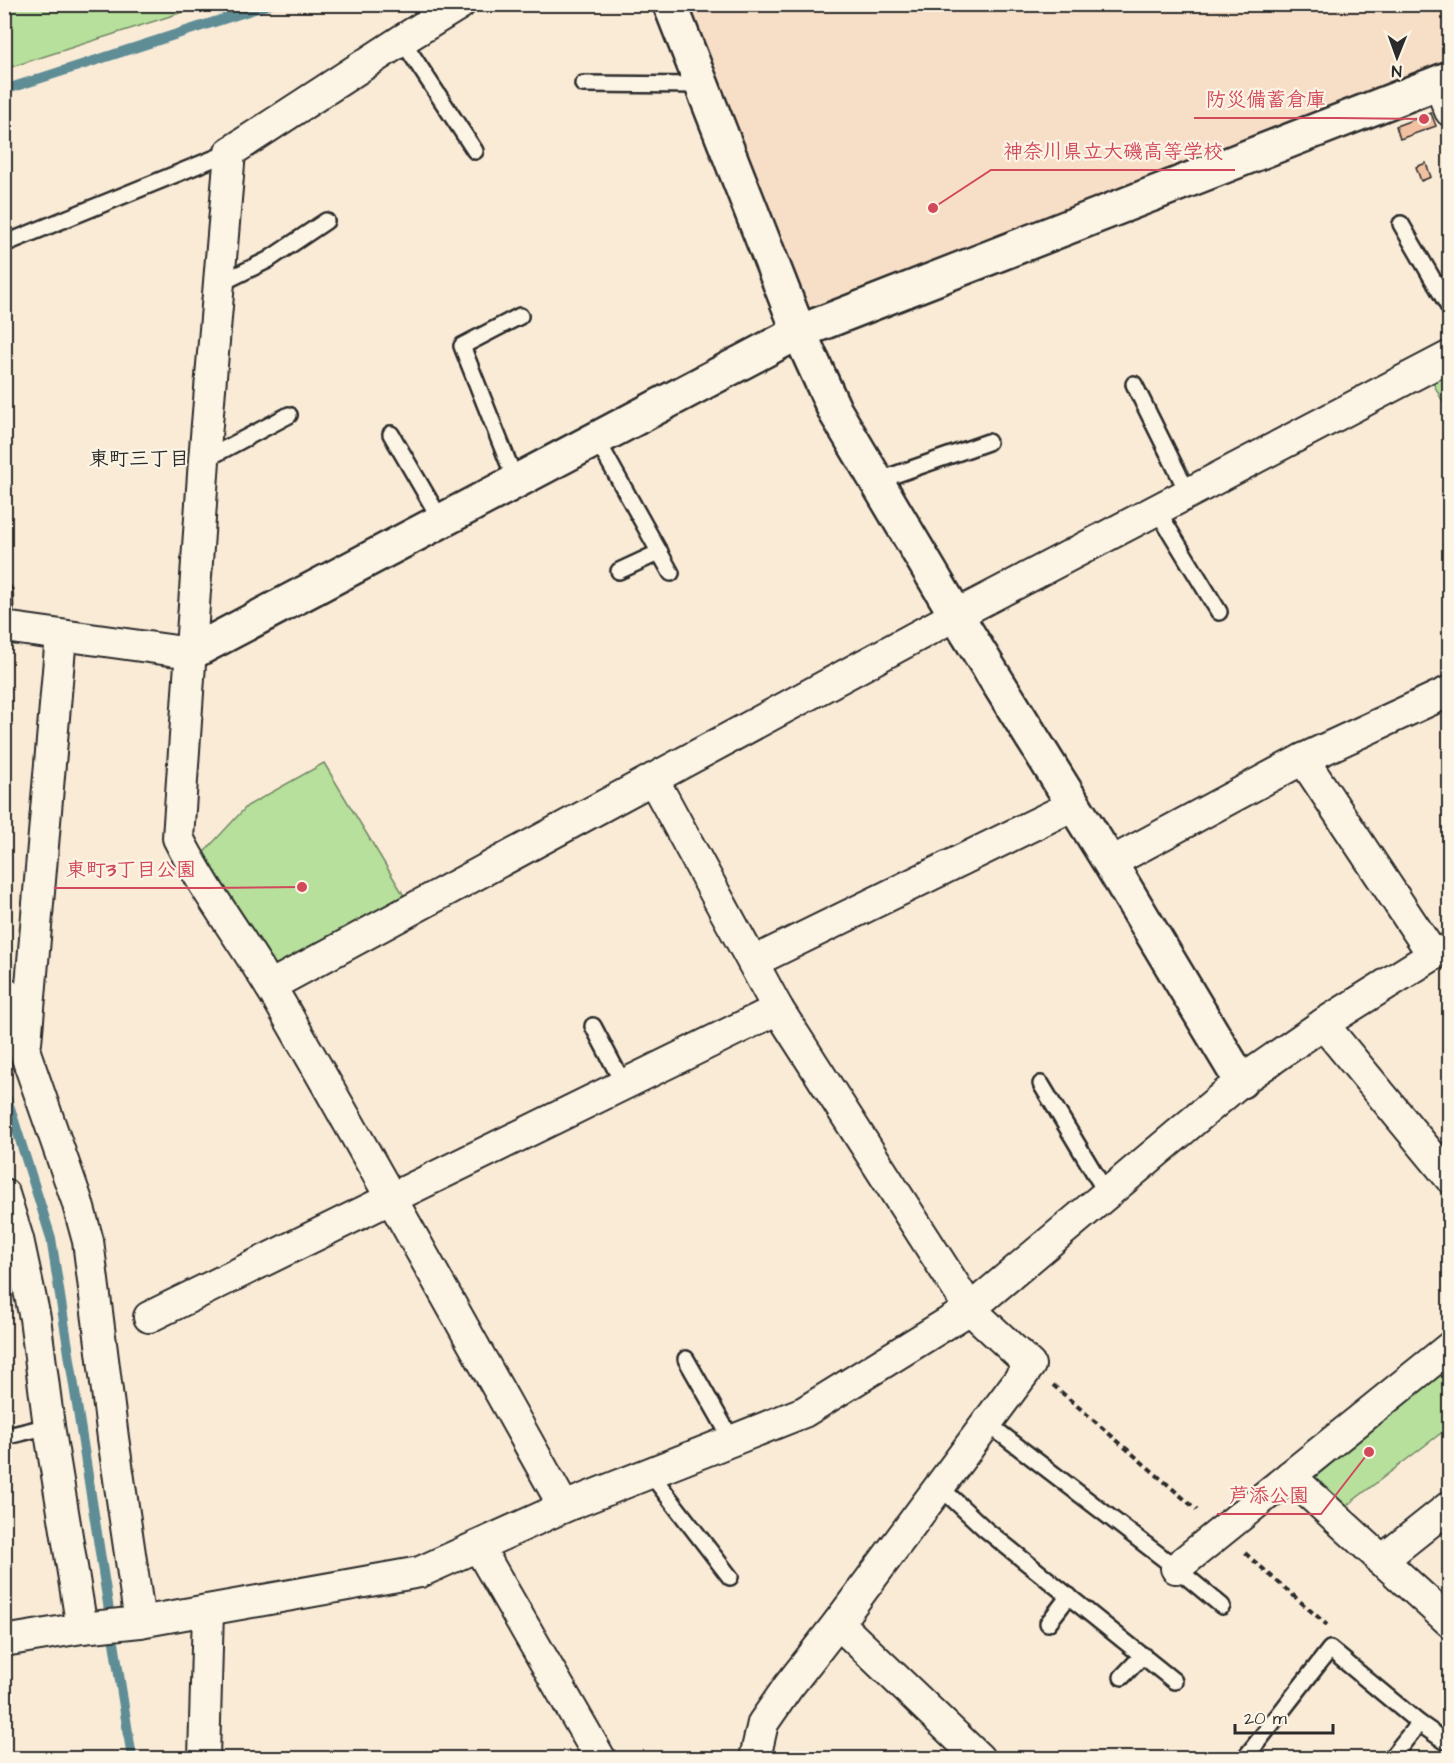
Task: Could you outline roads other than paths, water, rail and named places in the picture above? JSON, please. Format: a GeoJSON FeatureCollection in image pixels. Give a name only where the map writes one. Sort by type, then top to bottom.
{"type":"FeatureCollection","features":[{"type":"Feature","properties":{"kind":"street"},"geometry":{"type":"LineString","coordinates":[[460,4],[230,152],[204,460],[178,838],[192,865],[270,986],[392,1198],[564,1507]]}},
{"type":"Feature","properties":{"kind":"street"},"geometry":{"type":"LineString","coordinates":[[664,4],[670,5],[800,332],[835,411],[956,615],[1110,863],[1240,1081]]}},
{"type":"Feature","properties":{"kind":"street"},"geometry":{"type":"LineString","coordinates":[[5,627],[191,653],[800,332],[1446,90]]}},
{"type":"Feature","properties":{"kind":"street"},"geometry":{"type":"LineString","coordinates":[[270,986],[956,615],[1449,356]]}},
{"type":"Feature","properties":{"kind":"street"},"geometry":{"type":"LineString","coordinates":[[25,1055],[61,636]]}},
{"type":"Feature","properties":{"kind":"street"},"geometry":{"type":"LineString","coordinates":[[1110,863],[1303,759],[1449,691]]}},
{"type":"Feature","properties":{"kind":"street"},"geometry":{"type":"LineString","coordinates":[[4,1641],[208,1610],[420,1572],[564,1507],[804,1412],[970,1309],[1240,1081],[1323,1024],[1441,952],[1303,759]]}},
{"type":"Feature","properties":{"kind":"street"},"geometry":{"type":"LineString","coordinates":[[653,779],[778,1009],[970,1309],[1030,1365],[788,1687],[763,1723],[755,1758]]}},
{"type":"Feature","properties":{"kind":"street"},"geometry":{"type":"LineString","coordinates":[[753,962],[1074,805]]}},
{"type":"Feature","properties":{"kind":"street"},"geometry":{"type":"LineString","coordinates":[[4,992],[77,1201],[88,1241],[112,1438],[111,1625]]}},
{"type":"Feature","properties":{"kind":"street"},"geometry":{"type":"LineString","coordinates":[[149,1317],[778,1009]]}},
{"type":"Feature","properties":{"kind":"street"},"geometry":{"type":"LineString","coordinates":[[1323,1024],[1449,1178]]}},
{"type":"Feature","properties":{"kind":"street"},"geometry":{"type":"LineString","coordinates":[[4,1194],[18,1239],[35,1318],[49,1426],[111,1625]]}},
{"type":"Feature","properties":{"kind":"street"},"geometry":{"type":"LineString","coordinates":[[1176,1568],[1449,1347]]}},
{"type":"Feature","properties":{"kind":"street"},"geometry":{"type":"LineString","coordinates":[[1290,1476],[1449,1622]]}},
{"type":"Feature","properties":{"kind":"street"},"geometry":{"type":"LineString","coordinates":[[1381,1561],[1449,1506]]}},
{"type":"Feature","properties":{"kind":"street"},"geometry":{"type":"LineString","coordinates":[[478,1546],[600,1758]]}},
{"type":"Feature","properties":{"kind":"street"},"geometry":{"type":"LineString","coordinates":[[204,1758],[208,1610]]}},
{"type":"Feature","properties":{"kind":"street"},"geometry":{"type":"LineString","coordinates":[[838,1623],[979,1758]]}},
{"type":"Feature","properties":{"kind":"lane"},"geometry":{"type":"LineString","coordinates":[[402,40],[476,151]]}},
{"type":"Feature","properties":{"kind":"lane"},"geometry":{"type":"LineString","coordinates":[[583,84],[701,85]]}},
{"type":"Feature","properties":{"kind":"lane"},"geometry":{"type":"LineString","coordinates":[[4,244],[230,152]]}},
{"type":"Feature","properties":{"kind":"lane"},"geometry":{"type":"LineString","coordinates":[[218,285],[268,260],[326,221]]}},
{"type":"Feature","properties":{"kind":"lane"},"geometry":{"type":"LineString","coordinates":[[1401,224],[1449,309]]}},
{"type":"Feature","properties":{"kind":"lane"},"geometry":{"type":"LineString","coordinates":[[516,482],[462,346],[520,316]]}},
{"type":"Feature","properties":{"kind":"lane"},"geometry":{"type":"LineString","coordinates":[[1134,384],[1188,493]]}},
{"type":"Feature","properties":{"kind":"lane"},"geometry":{"type":"LineString","coordinates":[[204,460],[289,415]]}},
{"type":"Feature","properties":{"kind":"lane"},"geometry":{"type":"LineString","coordinates":[[391,434],[442,522]]}},
{"type":"Feature","properties":{"kind":"lane"},"geometry":{"type":"LineString","coordinates":[[597,440],[671,573]]}},
{"type":"Feature","properties":{"kind":"lane"},"geometry":{"type":"LineString","coordinates":[[877,481],[988,442]]}},
{"type":"Feature","properties":{"kind":"lane"},"geometry":{"type":"LineString","coordinates":[[1157,510],[1219,612]]}},
{"type":"Feature","properties":{"kind":"lane"},"geometry":{"type":"LineString","coordinates":[[619,571],[660,552]]}},
{"type":"Feature","properties":{"kind":"lane"},"geometry":{"type":"LineString","coordinates":[[4,592],[5,627]]}},
{"type":"Feature","properties":{"kind":"lane"},"geometry":{"type":"LineString","coordinates":[[593,1026],[624,1085]]}},
{"type":"Feature","properties":{"kind":"lane"},"geometry":{"type":"LineString","coordinates":[[1041,1084],[1107,1194]]}},
{"type":"Feature","properties":{"kind":"lane"},"geometry":{"type":"LineString","coordinates":[[686,1359],[732,1440]]}},
{"type":"Feature","properties":{"kind":"lane"},"geometry":{"type":"LineString","coordinates":[[987,1423],[1222,1606]]}},
{"type":"Feature","properties":{"kind":"lane"},"geometry":{"type":"LineString","coordinates":[[4,1437],[49,1426]]}},
{"type":"Feature","properties":{"kind":"lane"},"geometry":{"type":"LineString","coordinates":[[650,1473],[730,1577]]}},
{"type":"Feature","properties":{"kind":"lane"},"geometry":{"type":"LineString","coordinates":[[939,1486],[986,1528],[1174,1681]]}},
{"type":"Feature","properties":{"kind":"lane"},"geometry":{"type":"LineString","coordinates":[[1048,1623],[1070,1596]]}},
{"type":"Feature","properties":{"kind":"lane"},"geometry":{"type":"LineString","coordinates":[[1245,1758],[1330,1649],[1419,1723],[1449,1742]]}},
{"type":"Feature","properties":{"kind":"lane"},"geometry":{"type":"LineString","coordinates":[[1122,1677],[1143,1655]]}},
{"type":"Feature","properties":{"kind":"lane"},"geometry":{"type":"LineString","coordinates":[[1391,1758],[1419,1723]]}},
{"type":"Feature","properties":{"kind":"waterway"},"geometry":{"type":"LineString","coordinates":[[4,90],[270,4]]}},
{"type":"Feature","properties":{"kind":"waterway"},"geometry":{"type":"LineString","coordinates":[[4,1089],[51,1238],[132,1758]]}},
{"type":"Feature","properties":{"kind":"place","name":"防災備蓄倉庫"},"geometry":{"type":"Point","coordinates":[1424,119]}},
{"type":"Feature","properties":{"kind":"place","name":"神奈川県立大磯高等学校"},"geometry":{"type":"Point","coordinates":[933,208]}},
{"type":"Feature","properties":{"kind":"place","name":"東町3丁目公園"},"geometry":{"type":"Point","coordinates":[302,887]}},
{"type":"Feature","properties":{"kind":"place","name":"芦添公園"},"geometry":{"type":"Point","coordinates":[1369,1452]}},
{"type":"Feature","properties":{"kind":"district","name":"東町三丁目"},"geometry":{"type":"Point","coordinates":[139,459]}}]}
